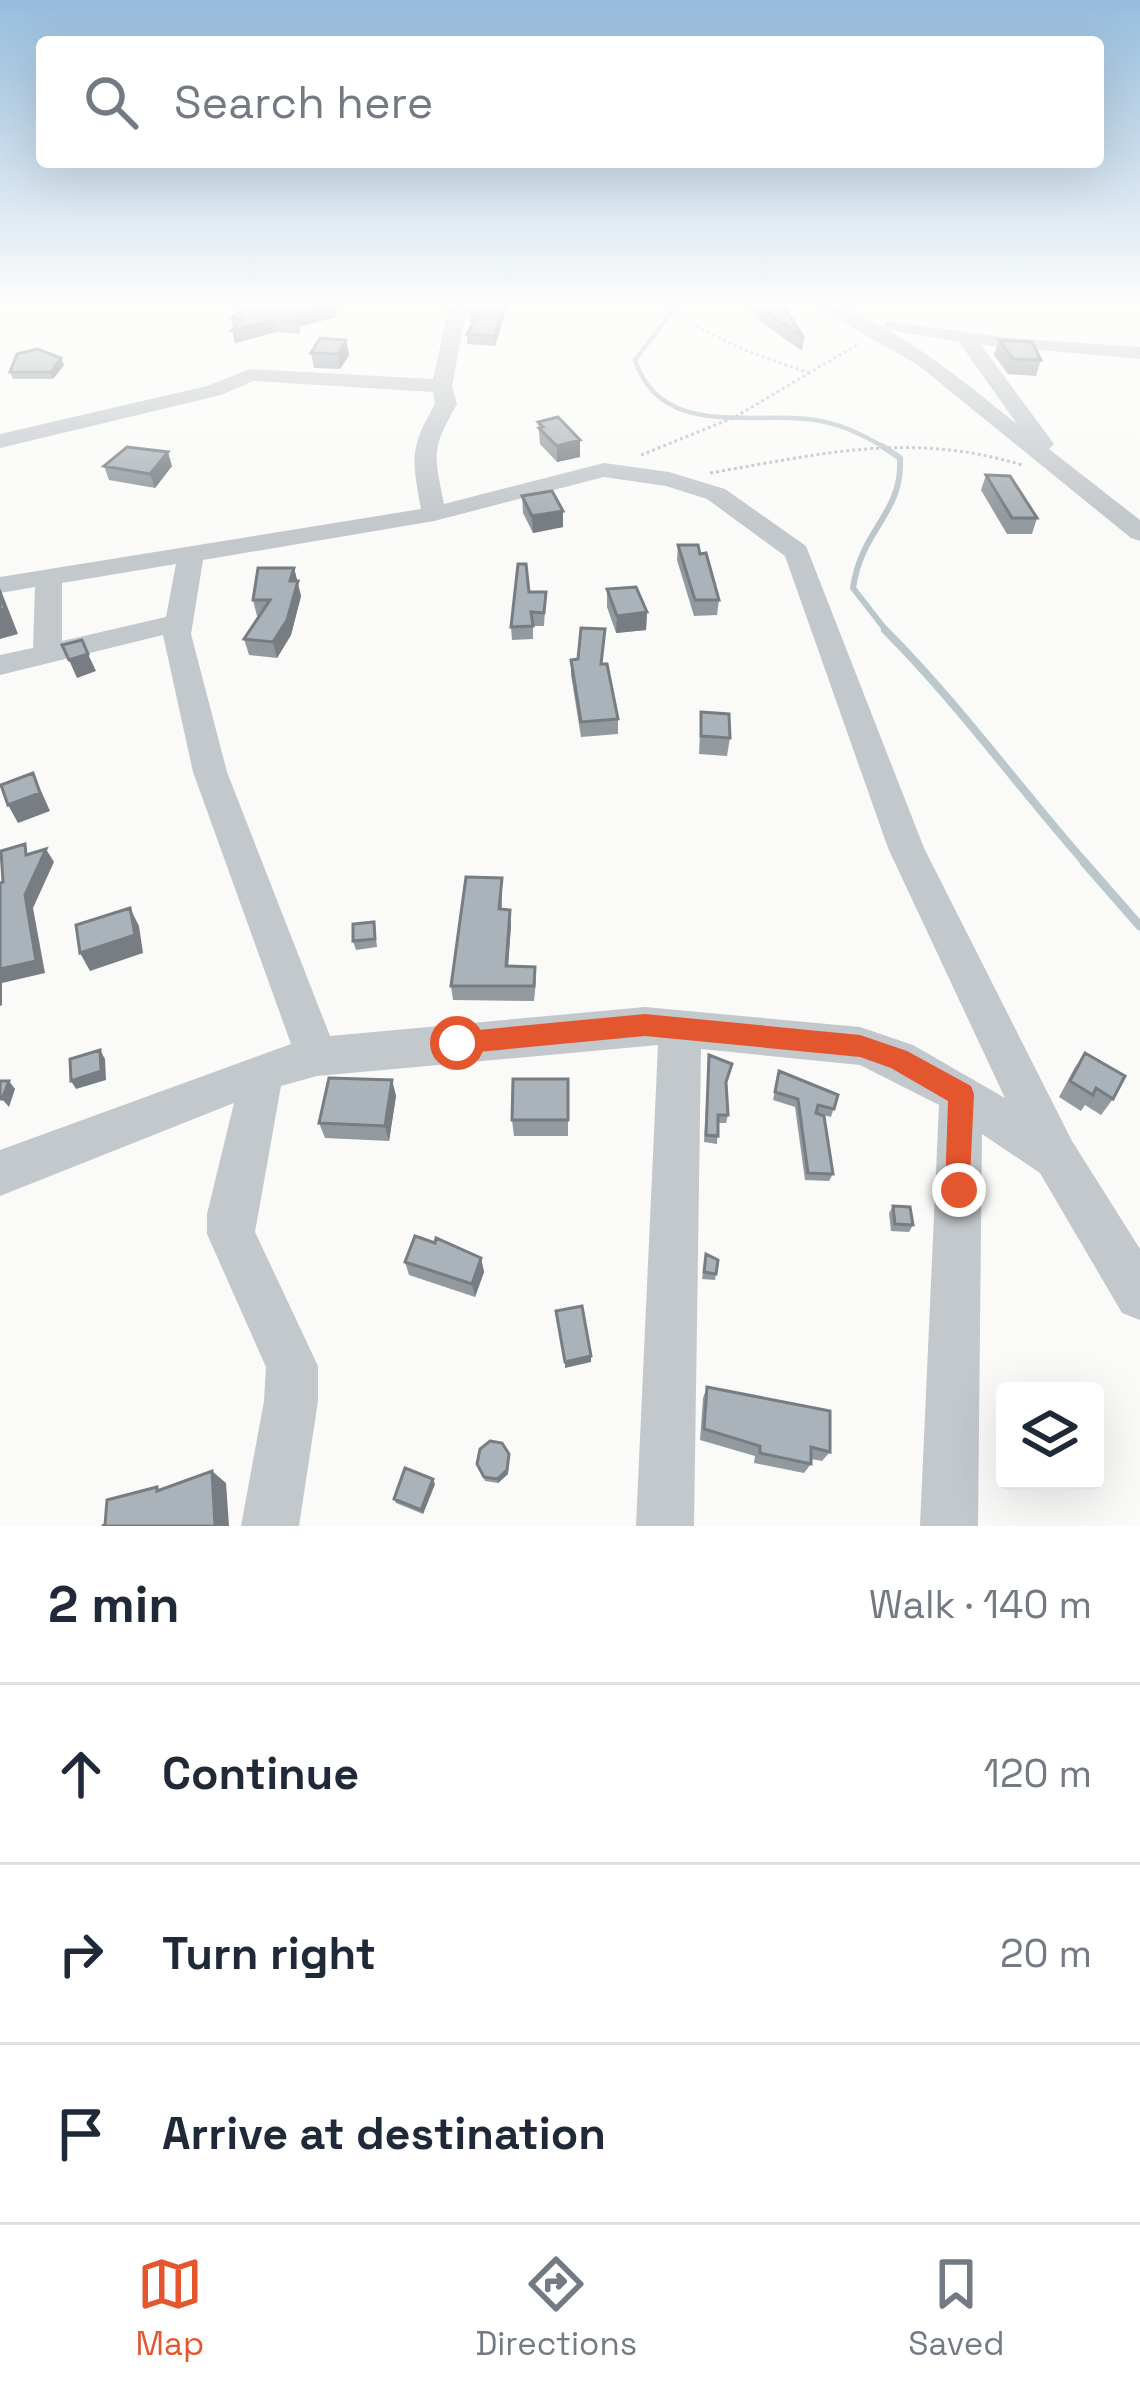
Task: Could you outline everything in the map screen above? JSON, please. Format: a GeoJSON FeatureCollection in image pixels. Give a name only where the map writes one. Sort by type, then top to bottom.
{"type":"FeatureCollection","features":[{"type":"Feature","properties":{"kind":"street"},"geometry":{"type":"LineString","coordinates":[[434,514],[423,456],[425,441],[446,404],[445,373]]}},
{"type":"Feature","properties":{"kind":"street"},"geometry":{"type":"LineString","coordinates":[[941,373],[1140,533]]}},
{"type":"Feature","properties":{"kind":"street"},"geometry":{"type":"LineString","coordinates":[[993,373],[1028,418],[1051,462]]}},
{"type":"Feature","properties":{"kind":"street"},"geometry":{"type":"LineString","coordinates":[[0,441],[214,391],[250,376],[442,386]]}},
{"type":"Feature","properties":{"kind":"street"},"geometry":{"type":"LineString","coordinates":[[0,586],[434,514],[604,470],[669,479],[716,494],[797,552],[906,848],[1056,1157],[1140,1295]]}},
{"type":"Feature","properties":{"kind":"street"},"geometry":{"type":"LineString","coordinates":[[190,554],[177,623],[210,772],[316,1057]]}},
{"type":"Feature","properties":{"kind":"street"},"geometry":{"type":"LineString","coordinates":[[47,654],[49,577]]}},
{"type":"Feature","properties":{"kind":"street"},"geometry":{"type":"LineString","coordinates":[[0,665],[177,623]]}},
{"type":"Feature","properties":{"kind":"street"},"geometry":{"type":"LineString","coordinates":[[0,1173],[263,1071],[316,1057],[645,1025],[860,1046],[898,1059],[962,1094],[1056,1157]]}},
{"type":"Feature","properties":{"kind":"street"},"geometry":{"type":"LineString","coordinates":[[664,1526],[680,1028]]}},
{"type":"Feature","properties":{"kind":"street"},"geometry":{"type":"LineString","coordinates":[[263,1071],[231,1214],[231,1234],[292,1366],[291,1401],[270,1526]]}},
{"type":"Feature","properties":{"kind":"street"},"geometry":{"type":"LineString","coordinates":[[949,1526],[962,1094]]}},
{"type":"Feature","properties":{"kind":"path"},"geometry":{"type":"LineString","coordinates":[[604,470],[735,417],[810,373]]}},
{"type":"Feature","properties":{"kind":"path"},"geometry":{"type":"LineString","coordinates":[[669,479],[831,448],[944,443],[986,452],[1084,488]]}},
{"type":"Feature","properties":{"kind":"building"},"geometry":{"type":"Polygon","coordinates":[[[558,417],[580,440],[557,446],[539,428],[543,427],[538,422],[558,417]]]}},
{"type":"Feature","properties":{"kind":"building"},"geometry":{"type":"Polygon","coordinates":[[[127,447],[168,452],[150,474],[104,466],[127,447]]]}},
{"type":"Feature","properties":{"kind":"building"},"geometry":{"type":"Polygon","coordinates":[[[986,475],[1010,476],[1037,518],[1012,518],[986,475]]]}},
{"type":"Feature","properties":{"kind":"building"},"geometry":{"type":"Polygon","coordinates":[[[552,491],[563,511],[532,516],[522,496],[552,491]]]}},
{"type":"Feature","properties":{"kind":"building"},"geometry":{"type":"Polygon","coordinates":[[[678,545],[698,545],[700,554],[706,553],[719,600],[695,600],[678,545]]]}},
{"type":"Feature","properties":{"kind":"building"},"geometry":{"type":"Polygon","coordinates":[[[518,564],[526,564],[529,592],[546,592],[544,613],[531,612],[533,626],[511,627],[518,564]]]}},
{"type":"Feature","properties":{"kind":"building"},"geometry":{"type":"Polygon","coordinates":[[[258,568],[294,568],[290,581],[298,581],[287,620],[273,642],[244,639],[270,600],[253,600],[258,568]]]}},
{"type":"Feature","properties":{"kind":"building"},"geometry":{"type":"Polygon","coordinates":[[[636,587],[647,612],[617,616],[607,589],[636,587]]]}},
{"type":"Feature","properties":{"kind":"building"},"geometry":{"type":"Polygon","coordinates":[[[581,628],[605,629],[601,664],[607,664],[618,719],[581,722],[571,660],[578,659],[581,628]]]}},
{"type":"Feature","properties":{"kind":"building"},"geometry":{"type":"Polygon","coordinates":[[[82,640],[88,654],[69,660],[62,645],[82,640]]]}},
{"type":"Feature","properties":{"kind":"building"},"geometry":{"type":"Polygon","coordinates":[[[701,712],[729,714],[730,738],[701,736],[701,712]]]}},
{"type":"Feature","properties":{"kind":"building"},"geometry":{"type":"Polygon","coordinates":[[[33,773],[40,793],[8,805],[1,785],[33,773]]]}},
{"type":"Feature","properties":{"kind":"building"},"geometry":{"type":"Polygon","coordinates":[[[25,844],[26,855],[46,849],[25,895],[36,961],[0,969],[1,851],[25,844]]]}},
{"type":"Feature","properties":{"kind":"building"},"geometry":{"type":"Polygon","coordinates":[[[466,877],[502,878],[499,909],[510,910],[506,966],[535,967],[534,986],[451,986],[466,877]]]}},
{"type":"Feature","properties":{"kind":"building"},"geometry":{"type":"Polygon","coordinates":[[[130,908],[135,935],[80,953],[76,925],[130,908]]]}},
{"type":"Feature","properties":{"kind":"building"},"geometry":{"type":"Polygon","coordinates":[[[374,922],[375,939],[353,941],[353,924],[374,922]]]}},
{"type":"Feature","properties":{"kind":"building"},"geometry":{"type":"Polygon","coordinates":[[[100,1050],[101,1071],[71,1081],[70,1059],[100,1050]]]}},
{"type":"Feature","properties":{"kind":"building"},"geometry":{"type":"Polygon","coordinates":[[[1085,1053],[1125,1076],[1113,1099],[1096,1088],[1093,1095],[1070,1081],[1085,1053]]]}},
{"type":"Feature","properties":{"kind":"building"},"geometry":{"type":"Polygon","coordinates":[[[709,1055],[732,1064],[726,1082],[728,1115],[718,1115],[718,1136],[706,1135],[709,1055]]]}},
{"type":"Feature","properties":{"kind":"building"},"geometry":{"type":"Polygon","coordinates":[[[779,1071],[838,1095],[834,1109],[818,1105],[816,1113],[824,1116],[833,1174],[808,1173],[798,1099],[775,1092],[779,1071]]]}},
{"type":"Feature","properties":{"kind":"building"},"geometry":{"type":"Polygon","coordinates":[[[329,1078],[392,1080],[385,1126],[319,1123],[329,1078]]]}},
{"type":"Feature","properties":{"kind":"building"},"geometry":{"type":"Polygon","coordinates":[[[513,1079],[568,1079],[568,1120],[512,1120],[513,1079]]]}},
{"type":"Feature","properties":{"kind":"building"},"geometry":{"type":"Polygon","coordinates":[[[0,1081],[9,1081],[2,1099],[0,1099],[0,1081]]]}},
{"type":"Feature","properties":{"kind":"building"},"geometry":{"type":"Polygon","coordinates":[[[893,1206],[910,1207],[913,1225],[895,1224],[893,1206]]]}},
{"type":"Feature","properties":{"kind":"building"},"geometry":{"type":"Polygon","coordinates":[[[415,1236],[435,1243],[436,1238],[481,1258],[472,1284],[405,1262],[415,1236]]]}},
{"type":"Feature","properties":{"kind":"building"},"geometry":{"type":"Polygon","coordinates":[[[706,1254],[718,1260],[716,1274],[704,1272],[706,1254]]]}},
{"type":"Feature","properties":{"kind":"building"},"geometry":{"type":"Polygon","coordinates":[[[582,1306],[591,1356],[565,1362],[556,1311],[582,1306]]]}},
{"type":"Feature","properties":{"kind":"building"},"geometry":{"type":"Polygon","coordinates":[[[707,1387],[830,1411],[830,1452],[811,1447],[811,1464],[760,1453],[760,1446],[704,1429],[707,1387]]]}},
{"type":"Feature","properties":{"kind":"building"},"geometry":{"type":"Polygon","coordinates":[[[490,1441],[502,1443],[509,1454],[507,1470],[497,1479],[484,1477],[477,1464],[480,1449],[490,1441]]]}},
{"type":"Feature","properties":{"kind":"building"},"geometry":{"type":"Polygon","coordinates":[[[405,1468],[433,1479],[421,1510],[394,1499],[405,1468]]]}},
{"type":"Feature","properties":{"kind":"building"},"geometry":{"type":"Polygon","coordinates":[[[212,1471],[215,1526],[102,1526],[107,1500],[157,1487],[157,1491],[212,1471]]]}},
{"type":"Feature","properties":{"kind":"waterway"},"geometry":{"type":"LineString","coordinates":[[642,373],[664,400],[684,410],[707,416],[819,421],[885,448]]}},
{"type":"Feature","properties":{"kind":"waterway"},"geometry":{"type":"LineString","coordinates":[[885,448],[900,458],[899,477],[889,508],[864,551],[853,588],[888,633]]}},
{"type":"Feature","properties":{"kind":"waterway"},"geometry":{"type":"LineString","coordinates":[[885,630],[1087,865]]}},
{"type":"Feature","properties":{"kind":"waterway"},"geometry":{"type":"LineString","coordinates":[[1084,862],[1140,926]]}},
{"type":"Feature","properties":{"kind":"route"},"geometry":{"type":"LineString","coordinates":[[457,1043],[645,1025],[860,1046],[898,1059],[962,1094],[959,1190]]}}]}
